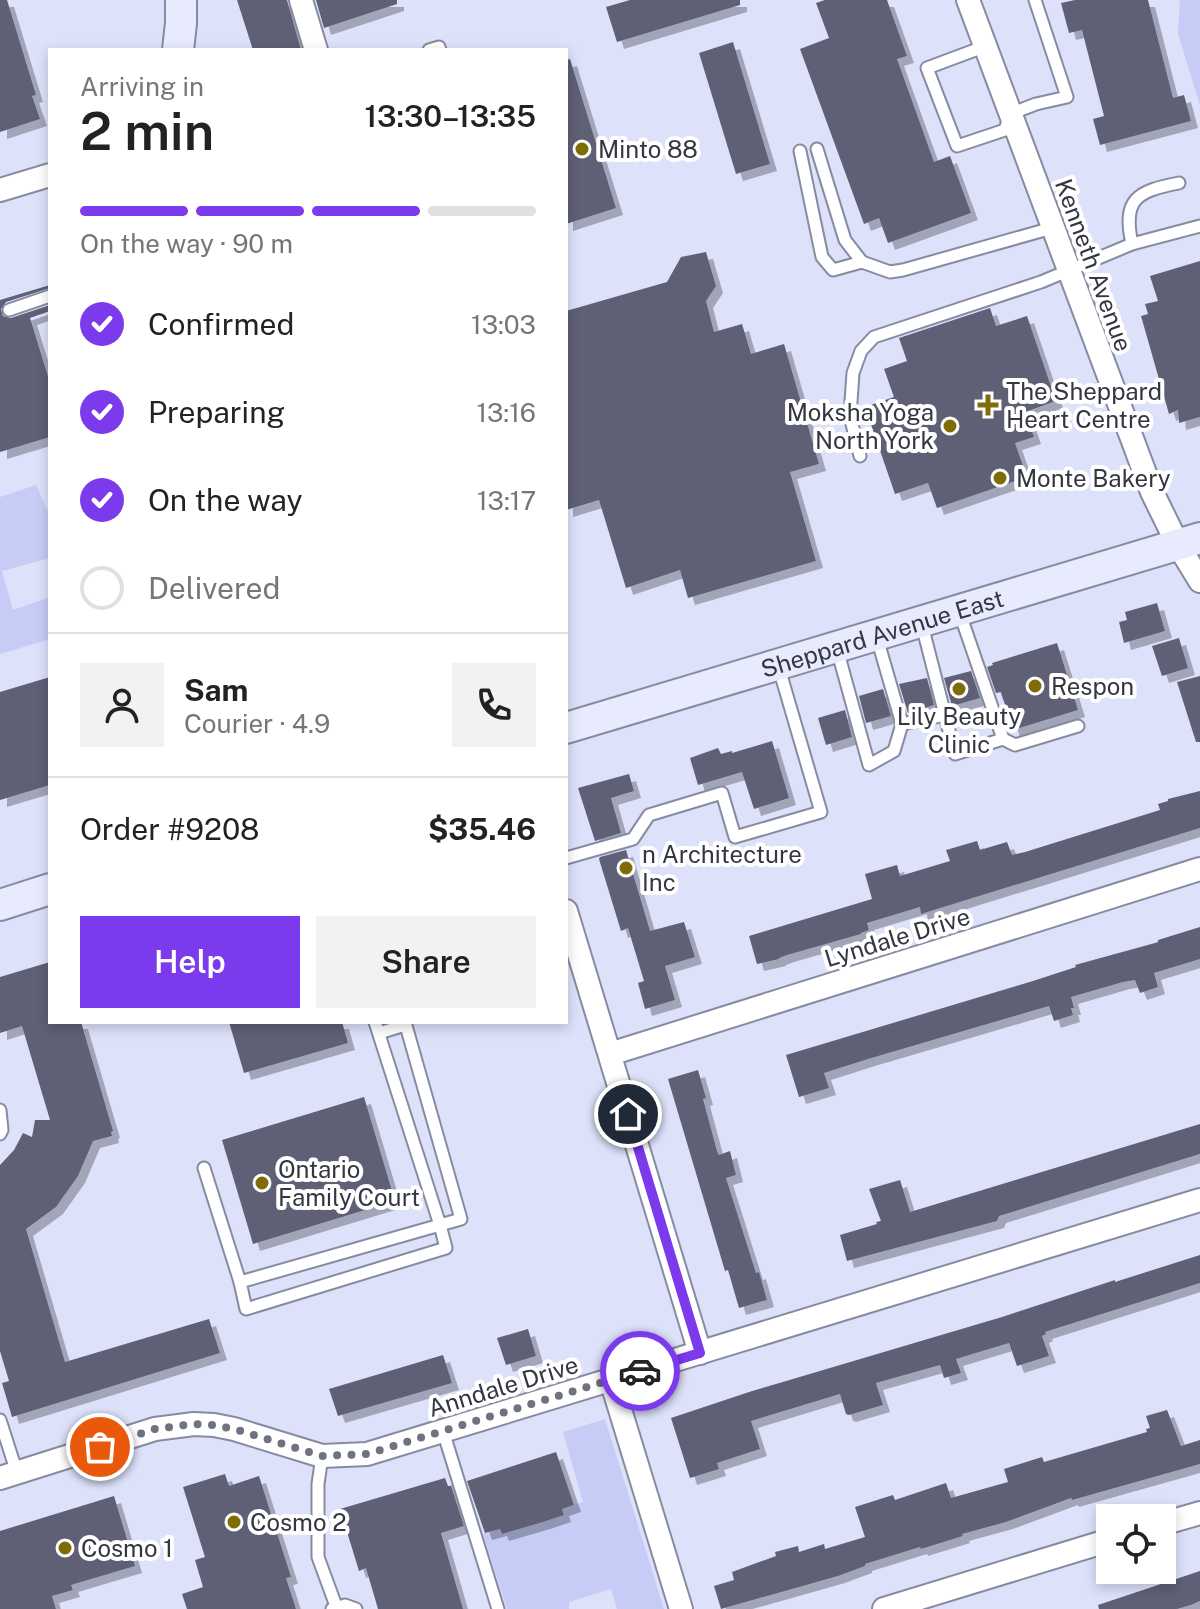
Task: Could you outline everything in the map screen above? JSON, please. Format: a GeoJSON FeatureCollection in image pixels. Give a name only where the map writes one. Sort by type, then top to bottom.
{"type":"FeatureCollection","features":[{"type":"Feature","properties":{"kind":"main road"},"geometry":{"type":"LineString","coordinates":[[178,48],[181,0]]}},
{"type":"Feature","properties":{"kind":"main road","name":"Sheppard Avenue East"},"geometry":{"type":"LineString","coordinates":[[568,727],[1189,541]]}},
{"type":"Feature","properties":{"kind":"main road"},"geometry":{"type":"LineString","coordinates":[[0,905],[48,890]]}},
{"type":"Feature","properties":{"kind":"street"},"geometry":{"type":"LineString","coordinates":[[301,0],[315,48]]}},
{"type":"Feature","properties":{"kind":"street","name":"Kenneth Avenue"},"geometry":{"type":"LineString","coordinates":[[972,3],[1010,114],[1152,492],[1189,541],[1200,581]]}},
{"type":"Feature","properties":{"kind":"street"},"geometry":{"type":"LineString","coordinates":[[0,190],[48,176]]}},
{"type":"Feature","properties":{"kind":"street","name":"Lyndale Drive"},"geometry":{"type":"LineString","coordinates":[[610,1054],[1200,869]]}},
{"type":"Feature","properties":{"kind":"street"},"geometry":{"type":"LineString","coordinates":[[568,918],[700,1353]]}},
{"type":"Feature","properties":{"kind":"street","name":"Anndale Drive"},"geometry":{"type":"LineString","coordinates":[[8,1476],[155,1429],[194,1424],[234,1429],[322,1456],[367,1454],[1200,1200]]}},
{"type":"Feature","properties":{"kind":"street"},"geometry":{"type":"LineString","coordinates":[[611,1380],[681,1609]]}},
{"type":"Feature","properties":{"kind":"street"},"geometry":{"type":"LineString","coordinates":[[1176,1520],[1200,1513]]}},
{"type":"Feature","properties":{"kind":"street"},"geometry":{"type":"LineString","coordinates":[[884,1609],[1096,1544]]}},
{"type":"Feature","properties":{"kind":"lane"},"geometry":{"type":"LineString","coordinates":[[986,46],[927,68],[957,146],[1005,130],[1010,114],[1067,97],[1035,0]]}},
{"type":"Feature","properties":{"kind":"lane"},"geometry":{"type":"LineString","coordinates":[[817,149],[845,240],[862,262],[890,272],[1052,228]]}},
{"type":"Feature","properties":{"kind":"lane"},"geometry":{"type":"LineString","coordinates":[[800,151],[822,257],[833,270],[862,262]]}},
{"type":"Feature","properties":{"kind":"lane"},"geometry":{"type":"LineString","coordinates":[[1132,244],[1129,210],[1138,196],[1179,183]]}},
{"type":"Feature","properties":{"kind":"lane"},"geometry":{"type":"LineString","coordinates":[[860,456],[850,416],[853,373],[861,351],[874,337],[1041,282],[1132,244],[1200,226]]}},
{"type":"Feature","properties":{"kind":"lane"},"geometry":{"type":"LineString","coordinates":[[9,310],[48,297]]}},
{"type":"Feature","properties":{"kind":"lane"},"geometry":{"type":"LineString","coordinates":[[958,611],[1003,739]]}},
{"type":"Feature","properties":{"kind":"lane"},"geometry":{"type":"LineString","coordinates":[[921,622],[955,754],[1003,739],[1015,745],[1078,726]]}},
{"type":"Feature","properties":{"kind":"lane"},"geometry":{"type":"LineString","coordinates":[[837,648],[869,765],[894,751],[902,724],[876,635]]}},
{"type":"Feature","properties":{"kind":"lane"},"geometry":{"type":"LineString","coordinates":[[568,857],[633,839],[649,815],[722,793],[735,837],[821,812],[778,665]]}},
{"type":"Feature","properties":{"kind":"lane"},"geometry":{"type":"LineString","coordinates":[[902,724],[945,715]]}},
{"type":"Feature","properties":{"kind":"lane"},"geometry":{"type":"LineString","coordinates":[[204,1168],[246,1309],[446,1248],[377,1028],[399,1024]]}},
{"type":"Feature","properties":{"kind":"lane"},"geometry":{"type":"LineString","coordinates":[[240,1282],[461,1219],[405,1024]]}},
{"type":"Feature","properties":{"kind":"lane"},"geometry":{"type":"LineString","coordinates":[[0,1110],[0,1134]]}},
{"type":"Feature","properties":{"kind":"lane"},"geometry":{"type":"LineString","coordinates":[[0,1420],[8,1476]]}},
{"type":"Feature","properties":{"kind":"lane"},"geometry":{"type":"LineString","coordinates":[[443,1431],[498,1609]]}},
{"type":"Feature","properties":{"kind":"lane"},"geometry":{"type":"LineString","coordinates":[[322,1456],[318,1484],[318,1557],[334,1608],[345,1605],[356,1609]]}},
{"type":"Feature","properties":{"kind":"shaded area"},"geometry":{"type":"Polygon","coordinates":[[[1180,0],[1200,0],[1200,105],[1178,34],[1180,0]]]}},
{"type":"Feature","properties":{"kind":"shaded area"},"geometry":{"type":"Polygon","coordinates":[[[36,485],[48,512],[48,559],[2,571],[13,610],[48,598],[48,640],[0,654],[0,497],[36,485]]]}},
{"type":"Feature","properties":{"kind":"shaded area"},"geometry":{"type":"Polygon","coordinates":[[[605,1419],[664,1609],[617,1609],[611,1589],[569,1602],[569,1609],[507,1609],[483,1534],[583,1502],[563,1432],[605,1419]]]}},
{"type":"Feature","properties":{"kind":"building"},"geometry":{"type":"Polygon","coordinates":[[[0,0],[7,0],[36,95],[32,96],[40,119],[0,132],[0,0]]]}},
{"type":"Feature","properties":{"kind":"building"},"geometry":{"type":"Polygon","coordinates":[[[237,0],[287,0],[300,48],[252,48],[237,0]]]}},
{"type":"Feature","properties":{"kind":"building"},"geometry":{"type":"Polygon","coordinates":[[[316,0],[397,0],[397,4],[324,28],[316,0]]]}},
{"type":"Feature","properties":{"kind":"building"},"geometry":{"type":"Polygon","coordinates":[[[630,0],[740,0],[740,5],[617,42],[606,7],[630,0]]]}},
{"type":"Feature","properties":{"kind":"building"},"geometry":{"type":"Polygon","coordinates":[[[825,0],[887,0],[907,56],[897,59],[934,162],[950,156],[971,213],[888,243],[879,218],[864,224],[800,49],[829,38],[816,3],[825,0]]]}},
{"type":"Feature","properties":{"kind":"building"},"geometry":{"type":"Polygon","coordinates":[[[1075,0],[1148,0],[1173,98],[1184,95],[1191,121],[1100,145],[1093,119],[1104,116],[1082,30],[1069,33],[1061,3],[1075,0]]]}},
{"type":"Feature","properties":{"kind":"building"},"geometry":{"type":"Polygon","coordinates":[[[733,42],[770,164],[736,174],[699,53],[733,42]]]}},
{"type":"Feature","properties":{"kind":"building","name":"Minto 88"},"geometry":{"type":"Polygon","coordinates":[[[568,60],[616,208],[568,223],[568,60]]]}},
{"type":"Feature","properties":{"kind":"building"},"geometry":{"type":"Polygon","coordinates":[[[706,252],[716,286],[706,301],[714,332],[742,324],[751,354],[784,344],[819,464],[790,472],[816,561],[688,598],[680,570],[626,588],[599,500],[568,509],[568,310],[667,282],[681,257],[706,252]]]}},
{"type":"Feature","properties":{"kind":"building"},"geometry":{"type":"Polygon","coordinates":[[[1200,261],[1200,417],[1179,423],[1178,410],[1169,414],[1141,316],[1148,314],[1145,304],[1158,301],[1150,276],[1200,261]]]}},
{"type":"Feature","properties":{"kind":"building"},"geometry":{"type":"Polygon","coordinates":[[[48,286],[48,289],[6,302],[1,309],[3,316],[11,318],[48,306],[48,312],[30,318],[48,376],[48,438],[0,452],[0,300],[48,286]]]}},
{"type":"Feature","properties":{"kind":"building"},"geometry":{"type":"Polygon","coordinates":[[[990,308],[996,326],[1027,316],[1056,401],[1025,412],[1034,437],[1015,443],[1027,477],[937,508],[928,483],[895,494],[865,407],[894,397],[884,369],[907,361],[899,338],[990,308]]]}},
{"type":"Feature","properties":{"kind":"building"},"geometry":{"type":"Polygon","coordinates":[[[1157,603],[1165,631],[1124,643],[1119,622],[1127,620],[1125,612],[1157,603]]]}},
{"type":"Feature","properties":{"kind":"building"},"geometry":{"type":"Polygon","coordinates":[[[1179,638],[1188,668],[1162,676],[1152,646],[1179,638]]]}},
{"type":"Feature","properties":{"kind":"building","name":"Respon"},"geometry":{"type":"Polygon","coordinates":[[[1057,643],[1078,710],[1013,730],[1001,692],[996,693],[987,667],[1057,643]]]}},
{"type":"Feature","properties":{"kind":"building"},"geometry":{"type":"Polygon","coordinates":[[[971,671],[980,698],[952,706],[944,678],[971,671]]]}},
{"type":"Feature","properties":{"kind":"building"},"geometry":{"type":"Polygon","coordinates":[[[1200,676],[1200,742],[1196,742],[1177,682],[1200,676]]]}},
{"type":"Feature","properties":{"kind":"building"},"geometry":{"type":"Polygon","coordinates":[[[48,678],[48,786],[0,800],[0,692],[48,678]]]}},
{"type":"Feature","properties":{"kind":"building"},"geometry":{"type":"Polygon","coordinates":[[[927,678],[934,705],[908,713],[899,684],[927,678]]]}},
{"type":"Feature","properties":{"kind":"building"},"geometry":{"type":"Polygon","coordinates":[[[883,689],[891,716],[866,723],[859,696],[883,689]]]}},
{"type":"Feature","properties":{"kind":"building"},"geometry":{"type":"Polygon","coordinates":[[[845,710],[852,737],[826,745],[818,718],[845,710]]]}},
{"type":"Feature","properties":{"kind":"building"},"geometry":{"type":"Polygon","coordinates":[[[772,741],[789,798],[754,809],[742,772],[698,785],[690,758],[718,748],[721,754],[732,753],[772,741]]]}},
{"type":"Feature","properties":{"kind":"building"},"geometry":{"type":"Polygon","coordinates":[[[629,774],[634,791],[611,798],[621,833],[595,841],[578,788],[629,774]]]}},
{"type":"Feature","properties":{"kind":"building"},"geometry":{"type":"Polygon","coordinates":[[[1200,791],[1200,828],[921,914],[920,907],[867,923],[869,930],[861,934],[757,964],[749,936],[872,899],[865,874],[897,865],[900,876],[950,861],[946,850],[977,841],[980,850],[1007,842],[1012,855],[1025,852],[1160,810],[1158,804],[1168,799],[1200,791]]]}},
{"type":"Feature","properties":{"kind":"building"},"geometry":{"type":"Polygon","coordinates":[[[626,850],[650,931],[684,922],[695,957],[665,966],[675,1000],[645,1009],[638,983],[644,981],[628,928],[621,931],[599,859],[626,850]]]}},
{"type":"Feature","properties":{"kind":"building"},"geometry":{"type":"Polygon","coordinates":[[[1200,927],[1200,959],[1154,973],[1158,987],[1140,993],[1135,980],[1123,982],[1071,997],[1073,1015],[1054,1021],[1049,1006],[868,1059],[824,1073],[829,1088],[799,1097],[786,1055],[1200,927]]]}},
{"type":"Feature","properties":{"kind":"building"},"geometry":{"type":"Polygon","coordinates":[[[48,963],[48,1024],[82,1024],[113,1131],[112,1136],[93,1141],[78,1176],[56,1207],[26,1229],[65,1362],[209,1319],[220,1353],[12,1417],[2,1383],[9,1381],[0,1351],[0,1165],[14,1150],[23,1133],[32,1137],[35,1120],[50,1120],[22,1026],[0,1033],[0,977],[48,963]]]}},
{"type":"Feature","properties":{"kind":"building"},"geometry":{"type":"Polygon","coordinates":[[[230,1024],[343,1024],[348,1043],[244,1073],[230,1024]]]}},
{"type":"Feature","properties":{"kind":"building"},"geometry":{"type":"Polygon","coordinates":[[[698,1070],[717,1151],[719,1155],[730,1151],[736,1175],[726,1178],[767,1300],[739,1308],[728,1270],[725,1271],[668,1079],[698,1070]]]}},
{"type":"Feature","properties":{"kind":"building"},"geometry":{"type":"Polygon","coordinates":[[[364,1097],[395,1201],[253,1244],[222,1140],[364,1097]]]}},
{"type":"Feature","properties":{"kind":"building"},"geometry":{"type":"Polygon","coordinates":[[[1200,1124],[1200,1154],[999,1216],[997,1221],[847,1261],[840,1235],[881,1221],[869,1189],[900,1180],[910,1212],[1200,1124]]]}},
{"type":"Feature","properties":{"kind":"building"},"geometry":{"type":"Polygon","coordinates":[[[1200,1255],[1200,1283],[1045,1332],[1042,1336],[1049,1356],[1017,1366],[1009,1343],[956,1359],[961,1373],[944,1378],[940,1365],[876,1383],[883,1405],[849,1415],[840,1394],[751,1421],[760,1449],[717,1463],[719,1469],[690,1478],[671,1418],[1200,1255]]]}},
{"type":"Feature","properties":{"kind":"building"},"geometry":{"type":"Polygon","coordinates":[[[528,1329],[536,1356],[506,1365],[497,1338],[528,1329]]]}},
{"type":"Feature","properties":{"kind":"building"},"geometry":{"type":"Polygon","coordinates":[[[443,1355],[452,1383],[338,1416],[329,1389],[443,1355]]]}},
{"type":"Feature","properties":{"kind":"building"},"geometry":{"type":"Polygon","coordinates":[[[1167,1410],[1181,1446],[1200,1440],[1200,1464],[1071,1498],[963,1536],[865,1564],[838,1576],[721,1609],[714,1586],[734,1580],[732,1572],[776,1556],[775,1552],[798,1546],[799,1552],[824,1544],[825,1549],[865,1537],[855,1507],[893,1495],[895,1500],[946,1483],[951,1498],[1008,1482],[1004,1469],[1042,1457],[1044,1462],[1147,1432],[1146,1429],[1150,1428],[1146,1416],[1167,1410]]]}},
{"type":"Feature","properties":{"kind":"building"},"geometry":{"type":"Polygon","coordinates":[[[556,1452],[574,1505],[562,1509],[564,1515],[543,1522],[502,1534],[500,1529],[485,1533],[467,1481],[556,1452]]]}},
{"type":"Feature","properties":{"kind":"building","name":"Cosmo 2"},"geometry":{"type":"Polygon","coordinates":[[[225,1474],[229,1486],[259,1476],[291,1577],[286,1578],[296,1609],[187,1609],[182,1594],[203,1587],[195,1560],[205,1557],[183,1487],[225,1474]]]}},
{"type":"Feature","properties":{"kind":"building"},"geometry":{"type":"Polygon","coordinates":[[[445,1478],[451,1486],[464,1526],[441,1533],[463,1609],[378,1609],[366,1568],[359,1571],[340,1509],[445,1478]]]}},
{"type":"Feature","properties":{"kind":"building","name":"Cosmo 1"},"geometry":{"type":"Polygon","coordinates":[[[114,1496],[135,1566],[71,1585],[73,1590],[52,1596],[56,1609],[0,1609],[0,1531],[114,1496]]]}},
{"type":"Feature","properties":{"kind":"building"},"geometry":{"type":"Polygon","coordinates":[[[1200,1571],[1200,1601],[1177,1609],[1099,1609],[1098,1605],[1161,1584],[1176,1584],[1176,1579],[1200,1571]]]}},
{"type":"Feature","properties":{"kind":"way so far"},"geometry":{"type":"LineString","coordinates":[[100,1447],[155,1429],[194,1424],[234,1429],[322,1456],[367,1454],[640,1371]]}},
{"type":"Feature","properties":{"kind":"place","name":"Minto 88"},"geometry":{"type":"Point","coordinates":[582,149]}},
{"type":"Feature","properties":{"kind":"place","name":"The Sheppard Heart Centre"},"geometry":{"type":"Point","coordinates":[988,405]}},
{"type":"Feature","properties":{"kind":"place","name":"Moksha Yoga North York"},"geometry":{"type":"Point","coordinates":[950,426]}},
{"type":"Feature","properties":{"kind":"place","name":"Monte Bakery"},"geometry":{"type":"Point","coordinates":[1000,478]}},
{"type":"Feature","properties":{"kind":"place","name":"Respon"},"geometry":{"type":"Point","coordinates":[1035,686]}},
{"type":"Feature","properties":{"kind":"place","name":"Lily Beauty Clinic"},"geometry":{"type":"Point","coordinates":[959,689]}},
{"type":"Feature","properties":{"kind":"place","name":"n Architecture Inc"},"geometry":{"type":"Point","coordinates":[626,868]}},
{"type":"Feature","properties":{"kind":"place","name":"Ontario Family Court"},"geometry":{"type":"Point","coordinates":[262,1183]}},
{"type":"Feature","properties":{"kind":"place","name":"Cosmo 2"},"geometry":{"type":"Point","coordinates":[234,1522]}},
{"type":"Feature","properties":{"kind":"place","name":"Cosmo 1"},"geometry":{"type":"Point","coordinates":[65,1548]}},
{"type":"Feature","properties":{"kind":"route"},"geometry":{"type":"LineString","coordinates":[[628,1114],[700,1353],[640,1371]]}}]}
